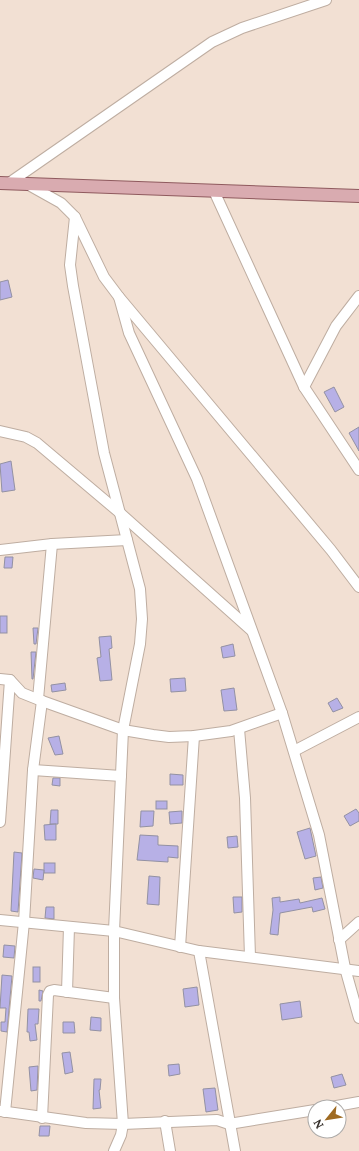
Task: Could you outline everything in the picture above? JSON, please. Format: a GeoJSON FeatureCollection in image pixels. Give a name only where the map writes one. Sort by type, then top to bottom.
{"type":"FeatureCollection","features":[{"type":"Feature","properties":{"kind":"main road"},"geometry":{"type":"LineString","coordinates":[[5,183],[359,196]]}},
{"type":"Feature","properties":{"kind":"street"},"geometry":{"type":"LineString","coordinates":[[5,183],[212,42],[242,28],[326,0]]}},
{"type":"Feature","properties":{"kind":"street"},"geometry":{"type":"LineString","coordinates":[[27,184],[61,203],[74,218],[104,277],[118,297],[331,550],[359,587]]}},
{"type":"Feature","properties":{"kind":"street"},"geometry":{"type":"LineString","coordinates":[[214,191],[304,387],[357,463]]}},
{"type":"Feature","properties":{"kind":"street"},"geometry":{"type":"LineString","coordinates":[[74,218],[70,265],[72,286],[104,453],[140,589],[142,619],[140,644],[123,730],[114,931],[114,998],[123,1124],[122,1135],[114,1151]]}},
{"type":"Feature","properties":{"kind":"street"},"geometry":{"type":"LineString","coordinates":[[304,387],[336,326],[359,296]]}},
{"type":"Feature","properties":{"kind":"street"},"geometry":{"type":"LineString","coordinates":[[118,297],[129,333],[197,479],[282,712],[319,835],[344,968],[359,1018]]}},
{"type":"Feature","properties":{"kind":"street"},"geometry":{"type":"LineString","coordinates":[[0,431],[26,437],[37,443],[120,513],[253,632]]}},
{"type":"Feature","properties":{"kind":"street"},"geometry":{"type":"LineString","coordinates":[[0,550],[52,544],[128,540]]}},
{"type":"Feature","properties":{"kind":"street"},"geometry":{"type":"LineString","coordinates":[[52,544],[33,770],[24,922],[3,1111],[42,1118],[86,1123],[123,1124],[165,1121],[217,1120],[229,1124],[307,1111]]}},
{"type":"Feature","properties":{"kind":"street"},"geometry":{"type":"LineString","coordinates":[[0,679],[10,680],[22,693],[123,730],[169,737],[194,736],[239,729],[282,712]]}},
{"type":"Feature","properties":{"kind":"street"},"geometry":{"type":"LineString","coordinates":[[0,822],[10,680]]}},
{"type":"Feature","properties":{"kind":"street"},"geometry":{"type":"LineString","coordinates":[[294,751],[359,717]]}},
{"type":"Feature","properties":{"kind":"street"},"geometry":{"type":"LineString","coordinates":[[239,729],[245,798],[250,957]]}},
{"type":"Feature","properties":{"kind":"street"},"geometry":{"type":"LineString","coordinates":[[180,947],[194,736]]}},
{"type":"Feature","properties":{"kind":"street"},"geometry":{"type":"LineString","coordinates":[[33,770],[121,776]]}},
{"type":"Feature","properties":{"kind":"street"},"geometry":{"type":"LineString","coordinates":[[0,920],[114,931],[199,951],[359,971]]}},
{"type":"Feature","properties":{"kind":"street"},"geometry":{"type":"LineString","coordinates":[[339,940],[359,922]]}},
{"type":"Feature","properties":{"kind":"street"},"geometry":{"type":"LineString","coordinates":[[67,992],[69,927]]}},
{"type":"Feature","properties":{"kind":"street"},"geometry":{"type":"LineString","coordinates":[[199,951],[235,1151]]}},
{"type":"Feature","properties":{"kind":"street"},"geometry":{"type":"LineString","coordinates":[[42,1118],[48,995],[50,991],[54,990],[114,998]]}},
{"type":"Feature","properties":{"kind":"street"},"geometry":{"type":"LineString","coordinates":[[347,1104],[359,1102]]}},
{"type":"Feature","properties":{"kind":"street"},"geometry":{"type":"LineString","coordinates":[[165,1121],[170,1151]]}},
{"type":"Feature","properties":{"kind":"building"},"geometry":{"type":"Polygon","coordinates":[[[8,280],[12,297],[0,300],[0,282],[8,280]]]}},
{"type":"Feature","properties":{"kind":"building"},"geometry":{"type":"Polygon","coordinates":[[[334,387],[344,407],[335,412],[324,392],[334,387]]]}},
{"type":"Feature","properties":{"kind":"building"},"geometry":{"type":"Polygon","coordinates":[[[359,427],[359,451],[349,433],[359,427]]]}},
{"type":"Feature","properties":{"kind":"building"},"geometry":{"type":"Polygon","coordinates":[[[11,461],[15,490],[2,492],[0,464],[11,461]]]}},
{"type":"Feature","properties":{"kind":"building"},"geometry":{"type":"Polygon","coordinates":[[[5,557],[13,557],[12,568],[4,568],[5,557]]]}},
{"type":"Feature","properties":{"kind":"building"},"geometry":{"type":"Polygon","coordinates":[[[0,616],[7,616],[7,633],[0,633],[0,616]]]}},
{"type":"Feature","properties":{"kind":"building"},"geometry":{"type":"Polygon","coordinates":[[[33,628],[38,628],[36,644],[34,644],[33,628]]]}},
{"type":"Feature","properties":{"kind":"building"},"geometry":{"type":"Polygon","coordinates":[[[111,636],[112,648],[109,649],[112,680],[100,681],[97,658],[101,657],[99,637],[111,636]]]}},
{"type":"Feature","properties":{"kind":"building"},"geometry":{"type":"Polygon","coordinates":[[[233,644],[235,656],[223,658],[221,647],[233,644]]]}},
{"type":"Feature","properties":{"kind":"building"},"geometry":{"type":"Polygon","coordinates":[[[31,652],[36,652],[33,679],[32,679],[31,652]]]}},
{"type":"Feature","properties":{"kind":"building"},"geometry":{"type":"Polygon","coordinates":[[[185,678],[186,691],[171,692],[170,679],[185,678]]]}},
{"type":"Feature","properties":{"kind":"building"},"geometry":{"type":"Polygon","coordinates":[[[65,683],[66,690],[52,692],[51,685],[65,683]]]}},
{"type":"Feature","properties":{"kind":"building"},"geometry":{"type":"Polygon","coordinates":[[[234,688],[237,710],[224,711],[221,690],[234,688]]]}},
{"type":"Feature","properties":{"kind":"building"},"geometry":{"type":"Polygon","coordinates":[[[337,698],[343,708],[333,712],[328,703],[337,698]]]}},
{"type":"Feature","properties":{"kind":"building"},"geometry":{"type":"Polygon","coordinates":[[[59,736],[63,754],[55,755],[48,738],[59,736]]]}},
{"type":"Feature","properties":{"kind":"building"},"geometry":{"type":"Polygon","coordinates":[[[170,774],[183,775],[183,785],[170,785],[170,774]]]}},
{"type":"Feature","properties":{"kind":"building"},"geometry":{"type":"Polygon","coordinates":[[[53,778],[60,778],[60,786],[52,785],[53,778]]]}},
{"type":"Feature","properties":{"kind":"building"},"geometry":{"type":"Polygon","coordinates":[[[156,801],[167,801],[167,809],[156,809],[156,801]]]}},
{"type":"Feature","properties":{"kind":"building"},"geometry":{"type":"Polygon","coordinates":[[[356,809],[359,813],[359,821],[350,826],[344,816],[356,809]]]}},
{"type":"Feature","properties":{"kind":"building"},"geometry":{"type":"Polygon","coordinates":[[[51,810],[58,810],[58,824],[50,824],[51,810]]]}},
{"type":"Feature","properties":{"kind":"building"},"geometry":{"type":"Polygon","coordinates":[[[141,811],[154,811],[153,826],[140,827],[141,811]]]}},
{"type":"Feature","properties":{"kind":"building"},"geometry":{"type":"Polygon","coordinates":[[[182,811],[182,823],[170,824],[169,812],[182,811]]]}},
{"type":"Feature","properties":{"kind":"building"},"geometry":{"type":"Polygon","coordinates":[[[56,824],[56,840],[45,840],[44,825],[56,824]]]}},
{"type":"Feature","properties":{"kind":"building"},"geometry":{"type":"Polygon","coordinates":[[[310,828],[316,856],[305,859],[297,832],[310,828]]]}},
{"type":"Feature","properties":{"kind":"building"},"geometry":{"type":"Polygon","coordinates":[[[140,835],[158,836],[158,845],[178,846],[178,858],[168,857],[168,862],[137,860],[140,835]]]}},
{"type":"Feature","properties":{"kind":"building"},"geometry":{"type":"Polygon","coordinates":[[[237,836],[238,847],[228,848],[227,837],[237,836]]]}},
{"type":"Feature","properties":{"kind":"building"},"geometry":{"type":"Polygon","coordinates":[[[14,852],[22,853],[18,912],[11,911],[14,852]]]}},
{"type":"Feature","properties":{"kind":"building"},"geometry":{"type":"Polygon","coordinates":[[[44,863],[55,863],[55,873],[44,873],[44,863]]]}},
{"type":"Feature","properties":{"kind":"building"},"geometry":{"type":"Polygon","coordinates":[[[34,869],[44,870],[43,880],[33,878],[34,869]]]}},
{"type":"Feature","properties":{"kind":"building"},"geometry":{"type":"Polygon","coordinates":[[[149,876],[160,877],[159,905],[147,904],[149,876]]]}},
{"type":"Feature","properties":{"kind":"building"},"geometry":{"type":"Polygon","coordinates":[[[321,877],[323,888],[315,890],[313,878],[321,877]]]}},
{"type":"Feature","properties":{"kind":"building"},"geometry":{"type":"Polygon","coordinates":[[[233,897],[242,897],[242,912],[234,913],[233,897]]]}},
{"type":"Feature","properties":{"kind":"building"},"geometry":{"type":"Polygon","coordinates":[[[280,897],[280,902],[299,899],[300,903],[322,898],[325,909],[313,912],[312,907],[280,913],[278,935],[270,934],[273,910],[272,898],[280,897]]]}},
{"type":"Feature","properties":{"kind":"building"},"geometry":{"type":"Polygon","coordinates":[[[46,907],[54,907],[54,919],[45,918],[46,907]]]}},
{"type":"Feature","properties":{"kind":"building"},"geometry":{"type":"Polygon","coordinates":[[[4,945],[15,946],[14,958],[3,957],[4,945]]]}},
{"type":"Feature","properties":{"kind":"building"},"geometry":{"type":"Polygon","coordinates":[[[33,967],[40,967],[40,982],[33,982],[33,967]]]}},
{"type":"Feature","properties":{"kind":"building"},"geometry":{"type":"Polygon","coordinates":[[[2,975],[12,976],[7,1032],[1,1031],[1,1022],[5,1022],[6,1008],[0,1008],[2,975]]]}},
{"type":"Feature","properties":{"kind":"building"},"geometry":{"type":"Polygon","coordinates":[[[197,987],[199,1005],[185,1007],[183,989],[197,987]]]}},
{"type":"Feature","properties":{"kind":"building"},"geometry":{"type":"Polygon","coordinates":[[[39,990],[43,991],[41,1001],[39,1001],[39,990]]]}},
{"type":"Feature","properties":{"kind":"building"},"geometry":{"type":"Polygon","coordinates":[[[300,1001],[302,1017],[282,1020],[280,1004],[300,1001]]]}},
{"type":"Feature","properties":{"kind":"building"},"geometry":{"type":"Polygon","coordinates":[[[28,1009],[39,1009],[38,1024],[35,1024],[37,1040],[30,1041],[29,1032],[27,1032],[28,1009]]]}},
{"type":"Feature","properties":{"kind":"building"},"geometry":{"type":"Polygon","coordinates":[[[91,1017],[101,1018],[101,1031],[90,1030],[91,1017]]]}},
{"type":"Feature","properties":{"kind":"building"},"geometry":{"type":"Polygon","coordinates":[[[63,1022],[74,1022],[75,1033],[63,1033],[63,1022]]]}},
{"type":"Feature","properties":{"kind":"building"},"geometry":{"type":"Polygon","coordinates":[[[70,1052],[73,1072],[65,1074],[62,1053],[70,1052]]]}},
{"type":"Feature","properties":{"kind":"building"},"geometry":{"type":"Polygon","coordinates":[[[179,1064],[180,1074],[169,1076],[168,1065],[179,1064]]]}},
{"type":"Feature","properties":{"kind":"building"},"geometry":{"type":"Polygon","coordinates":[[[38,1066],[37,1090],[31,1091],[29,1067],[38,1066]]]}},
{"type":"Feature","properties":{"kind":"building"},"geometry":{"type":"Polygon","coordinates":[[[342,1074],[346,1085],[334,1088],[331,1077],[342,1074]]]}},
{"type":"Feature","properties":{"kind":"building"},"geometry":{"type":"Polygon","coordinates":[[[94,1079],[101,1079],[99,1090],[101,1108],[93,1109],[94,1079]]]}},
{"type":"Feature","properties":{"kind":"building"},"geometry":{"type":"Polygon","coordinates":[[[215,1088],[218,1110],[206,1112],[203,1089],[215,1088]]]}},
{"type":"Feature","properties":{"kind":"building"},"geometry":{"type":"Polygon","coordinates":[[[40,1126],[50,1126],[49,1136],[39,1136],[40,1126]]]}}]}
